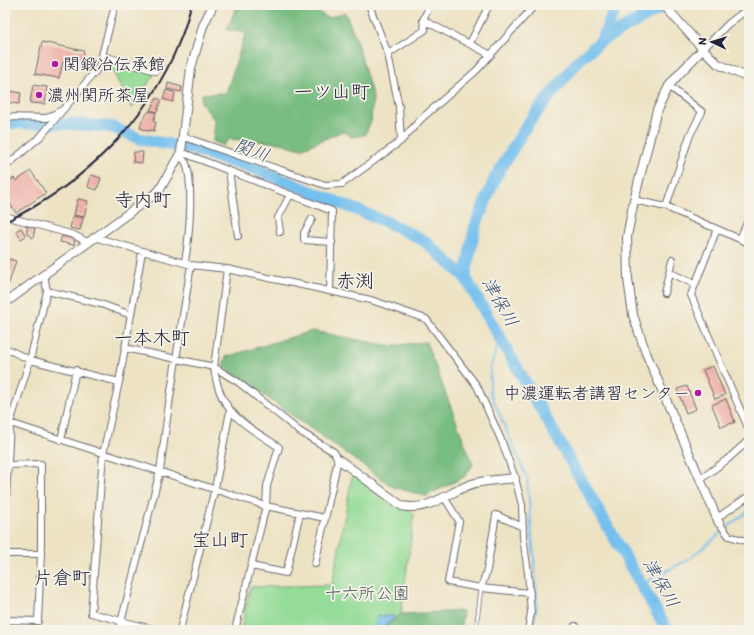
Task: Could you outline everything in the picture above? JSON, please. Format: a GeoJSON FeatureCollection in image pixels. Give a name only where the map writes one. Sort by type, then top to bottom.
{"type":"FeatureCollection","features":[{"type":"Feature","properties":{"kind":"street"},"geometry":{"type":"LineString","coordinates":[[5,167],[41,136],[99,67],[115,5]]}},
{"type":"Feature","properties":{"kind":"street"},"geometry":{"type":"LineString","coordinates":[[5,303],[94,237],[137,209],[159,191],[180,154],[184,137],[191,68],[203,26],[213,5]]}},
{"type":"Feature","properties":{"kind":"street"},"geometry":{"type":"LineString","coordinates":[[368,5],[388,54],[399,107],[401,141]]}},
{"type":"Feature","properties":{"kind":"street"},"geometry":{"type":"LineString","coordinates":[[388,54],[425,30],[423,20],[430,5]]}},
{"type":"Feature","properties":{"kind":"street"},"geometry":{"type":"LineString","coordinates":[[470,44],[489,5]]}},
{"type":"Feature","properties":{"kind":"street"},"geometry":{"type":"LineString","coordinates":[[184,137],[325,184],[342,184],[401,141],[421,119],[477,70],[535,5]]}},
{"type":"Feature","properties":{"kind":"street"},"geometry":{"type":"LineString","coordinates":[[664,5],[703,50],[718,64],[749,78]]}},
{"type":"Feature","properties":{"kind":"street"},"geometry":{"type":"LineString","coordinates":[[749,8],[728,24],[678,74],[669,86],[657,110],[634,200],[627,237],[628,279],[633,315],[655,377],[701,479],[718,521],[729,536],[749,542]]}},
{"type":"Feature","properties":{"kind":"street"},"geometry":{"type":"LineString","coordinates":[[423,20],[491,55]]}},
{"type":"Feature","properties":{"kind":"street"},"geometry":{"type":"LineString","coordinates":[[103,56],[156,71]]}},
{"type":"Feature","properties":{"kind":"street"},"geometry":{"type":"LineString","coordinates":[[666,207],[690,135],[702,112],[669,86]]}},
{"type":"Feature","properties":{"kind":"street"},"geometry":{"type":"LineString","coordinates":[[5,117],[47,118],[63,110]]}},
{"type":"Feature","properties":{"kind":"street"},"geometry":{"type":"LineString","coordinates":[[180,154],[229,171],[332,211],[330,291]]}},
{"type":"Feature","properties":{"kind":"street"},"geometry":{"type":"LineString","coordinates":[[180,154],[186,163],[189,184],[189,225],[185,262]]}},
{"type":"Feature","properties":{"kind":"street"},"geometry":{"type":"LineString","coordinates":[[229,171],[238,236]]}},
{"type":"Feature","properties":{"kind":"street"},"geometry":{"type":"LineString","coordinates":[[280,232],[278,218],[290,195]]}},
{"type":"Feature","properties":{"kind":"street"},"geometry":{"type":"LineString","coordinates":[[634,200],[666,207],[749,243]]}},
{"type":"Feature","properties":{"kind":"street"},"geometry":{"type":"LineString","coordinates":[[5,216],[74,235],[87,242]]}},
{"type":"Feature","properties":{"kind":"street"},"geometry":{"type":"LineString","coordinates":[[740,239],[749,218]]}},
{"type":"Feature","properties":{"kind":"street"},"geometry":{"type":"LineString","coordinates":[[312,219],[304,233],[304,240],[332,242]]}},
{"type":"Feature","properties":{"kind":"street"},"geometry":{"type":"LineString","coordinates":[[717,230],[705,263],[694,284],[691,295],[749,428]]}},
{"type":"Feature","properties":{"kind":"street"},"geometry":{"type":"LineString","coordinates":[[94,237],[142,252],[185,262],[191,265],[227,269],[371,300],[426,319],[477,386],[502,442],[515,478],[522,505],[522,527],[530,593],[531,613],[528,630]]}},
{"type":"Feature","properties":{"kind":"street"},"geometry":{"type":"LineString","coordinates":[[142,252],[119,382],[103,454],[91,613],[156,630]]}},
{"type":"Feature","properties":{"kind":"street"},"geometry":{"type":"LineString","coordinates":[[664,293],[672,260]]}},
{"type":"Feature","properties":{"kind":"street"},"geometry":{"type":"LineString","coordinates":[[119,630],[160,471],[191,265]]}},
{"type":"Feature","properties":{"kind":"street"},"geometry":{"type":"LineString","coordinates":[[227,269],[214,367],[216,383],[230,411],[245,426],[279,447],[267,486],[266,506],[235,630]]}},
{"type":"Feature","properties":{"kind":"street"},"geometry":{"type":"LineString","coordinates":[[669,272],[694,284]]}},
{"type":"Feature","properties":{"kind":"street"},"geometry":{"type":"LineString","coordinates":[[5,517],[10,423],[30,360],[47,291],[44,274]]}},
{"type":"Feature","properties":{"kind":"street"},"geometry":{"type":"LineString","coordinates":[[47,291],[101,304],[131,315]]}},
{"type":"Feature","properties":{"kind":"street"},"geometry":{"type":"LineString","coordinates":[[5,348],[30,360],[76,370],[119,382]]}},
{"type":"Feature","properties":{"kind":"street"},"geometry":{"type":"LineString","coordinates":[[125,348],[214,367],[238,382],[299,431],[334,452],[338,459],[402,506],[410,507],[426,505],[473,484],[515,478]]}},
{"type":"Feature","properties":{"kind":"street"},"geometry":{"type":"LineString","coordinates":[[61,440],[76,370]]}},
{"type":"Feature","properties":{"kind":"street"},"geometry":{"type":"LineString","coordinates":[[180,630],[215,488],[230,411]]}},
{"type":"Feature","properties":{"kind":"street"},"geometry":{"type":"LineString","coordinates":[[5,418],[10,423],[103,454],[215,488],[266,506],[325,518]]}},
{"type":"Feature","properties":{"kind":"street"},"geometry":{"type":"LineString","coordinates":[[701,479],[729,458],[749,440]]}},
{"type":"Feature","properties":{"kind":"street"},"geometry":{"type":"LineString","coordinates":[[315,564],[338,459]]}},
{"type":"Feature","properties":{"kind":"street"},"geometry":{"type":"LineString","coordinates":[[5,620],[38,621],[41,554],[41,464],[8,465]]}},
{"type":"Feature","properties":{"kind":"street"},"geometry":{"type":"LineString","coordinates":[[718,521],[749,496]]}},
{"type":"Feature","properties":{"kind":"street"},"geometry":{"type":"LineString","coordinates":[[444,497],[459,521],[448,582],[481,588],[530,593]]}},
{"type":"Feature","properties":{"kind":"street"},"geometry":{"type":"LineString","coordinates":[[251,566],[286,573],[300,513]]}},
{"type":"Feature","properties":{"kind":"street"},"geometry":{"type":"LineString","coordinates":[[481,588],[487,570],[496,515],[522,527]]}},
{"type":"Feature","properties":{"kind":"street"},"geometry":{"type":"LineString","coordinates":[[5,554],[41,554]]}},
{"type":"Feature","properties":{"kind":"lane"},"geometry":{"type":"LineString","coordinates":[[476,630],[481,588]]}},
{"type":"Feature","properties":{"kind":"green space"},"geometry":{"type":"Polygon","coordinates":[[[238,5],[307,5],[328,18],[345,12],[356,39],[373,98],[371,121],[365,135],[352,137],[343,131],[301,149],[281,143],[229,139],[223,146],[213,141],[215,121],[201,102],[202,94],[226,93],[246,32],[226,30],[238,5]]]}},
{"type":"Feature","properties":{"kind":"green space"},"geometry":{"type":"Polygon","coordinates":[[[108,60],[155,73],[132,108],[108,62],[108,60]]]}},
{"type":"Feature","properties":{"kind":"green space"},"geometry":{"type":"Polygon","coordinates":[[[312,331],[390,346],[426,342],[473,465],[464,477],[426,496],[393,487],[223,366],[226,357],[312,331]]]}},
{"type":"Feature","properties":{"kind":"green space","name":"十六所公園"},"geometry":{"type":"Polygon","coordinates":[[[353,471],[414,514],[401,614],[381,630],[241,630],[250,587],[332,585],[353,471]]]}},
{"type":"Feature","properties":{"kind":"green space"},"geometry":{"type":"Polygon","coordinates":[[[463,611],[460,630],[381,630],[401,614],[463,611]]]}},
{"type":"Feature","properties":{"kind":"water"},"geometry":{"type":"Polygon","coordinates":[[[377,616],[394,616],[394,619],[380,629],[374,629],[377,616]]]}},
{"type":"Feature","properties":{"kind":"building"},"geometry":{"type":"Polygon","coordinates":[[[42,42],[84,51],[81,65],[63,62],[59,78],[35,74],[42,42]]]}},
{"type":"Feature","properties":{"kind":"building"},"geometry":{"type":"Polygon","coordinates":[[[168,83],[182,87],[181,92],[167,89],[168,83]]]}},
{"type":"Feature","properties":{"kind":"building","name":"濃州関所茶屋"},"geometry":{"type":"Polygon","coordinates":[[[33,85],[47,87],[45,104],[30,103],[33,85]]]}},
{"type":"Feature","properties":{"kind":"building"},"geometry":{"type":"Polygon","coordinates":[[[5,90],[21,93],[19,104],[5,102],[5,90]]]}},
{"type":"Feature","properties":{"kind":"building"},"geometry":{"type":"Polygon","coordinates":[[[166,90],[175,93],[173,102],[163,99],[166,90]]]}},
{"type":"Feature","properties":{"kind":"building"},"geometry":{"type":"Polygon","coordinates":[[[157,98],[161,100],[157,112],[150,110],[157,98]]]}},
{"type":"Feature","properties":{"kind":"building"},"geometry":{"type":"Polygon","coordinates":[[[149,111],[156,113],[153,122],[156,122],[154,131],[140,128],[142,120],[149,111]]]}},
{"type":"Feature","properties":{"kind":"building"},"geometry":{"type":"Polygon","coordinates":[[[134,152],[143,152],[142,163],[133,162],[134,152]]]}},
{"type":"Feature","properties":{"kind":"building"},"geometry":{"type":"Polygon","coordinates":[[[31,171],[46,193],[16,213],[5,196],[5,184],[14,178],[16,181],[31,171]]]}},
{"type":"Feature","properties":{"kind":"building"},"geometry":{"type":"Polygon","coordinates":[[[91,175],[101,178],[97,190],[88,187],[91,175]]]}},
{"type":"Feature","properties":{"kind":"building"},"geometry":{"type":"Polygon","coordinates":[[[78,199],[88,201],[84,217],[74,215],[78,199]]]}},
{"type":"Feature","properties":{"kind":"building"},"geometry":{"type":"Polygon","coordinates":[[[73,216],[83,218],[80,230],[70,228],[73,216]]]}},
{"type":"Feature","properties":{"kind":"building"},"geometry":{"type":"Polygon","coordinates":[[[27,226],[35,228],[33,238],[27,234],[27,226]]]}},
{"type":"Feature","properties":{"kind":"building"},"geometry":{"type":"Polygon","coordinates":[[[21,228],[26,236],[21,239],[16,231],[21,228]]]}},
{"type":"Feature","properties":{"kind":"building"},"geometry":{"type":"Polygon","coordinates":[[[62,236],[75,239],[74,245],[60,242],[62,236]]]}},
{"type":"Feature","properties":{"kind":"building"},"geometry":{"type":"Polygon","coordinates":[[[5,258],[16,261],[8,286],[5,285],[5,258]]]}},
{"type":"Feature","properties":{"kind":"building"},"geometry":{"type":"Polygon","coordinates":[[[713,366],[725,395],[715,399],[703,370],[713,366]]]}},
{"type":"Feature","properties":{"kind":"building"},"geometry":{"type":"Polygon","coordinates":[[[687,386],[696,409],[686,413],[677,389],[687,386]]]}},
{"type":"Feature","properties":{"kind":"building"},"geometry":{"type":"Polygon","coordinates":[[[726,399],[735,422],[721,427],[712,405],[726,399]]]}},
{"type":"Feature","properties":{"kind":"waterway"},"geometry":{"type":"LineString","coordinates":[[601,41],[617,5]]}},
{"type":"Feature","properties":{"kind":"waterway","name":"津保川"},"geometry":{"type":"LineString","coordinates":[[465,277],[475,227],[495,178],[529,122],[579,60],[601,41],[666,5]]}},
{"type":"Feature","properties":{"kind":"waterway","name":"関川"},"geometry":{"type":"LineString","coordinates":[[5,123],[73,124],[112,127],[140,139],[193,149],[248,166],[389,223],[423,240],[465,277],[667,630]]}},
{"type":"Feature","properties":{"kind":"waterway"},"geometry":{"type":"LineString","coordinates":[[500,339],[490,368],[490,392],[527,478],[537,605],[532,630]]}},
{"type":"Feature","properties":{"kind":"waterway"},"geometry":{"type":"LineString","coordinates":[[641,585],[689,559],[749,510]]}},
{"type":"Feature","properties":{"kind":"railway"},"geometry":{"type":"LineString","coordinates":[[5,222],[60,190],[86,170],[110,148],[150,97],[167,69],[183,32],[191,5]]}},
{"type":"Feature","properties":{"kind":"place","name":"関鍛冶伝承館"},"geometry":{"type":"Point","coordinates":[55,64]}},
{"type":"Feature","properties":{"kind":"place","name":"濃州関所茶屋"},"geometry":{"type":"Point","coordinates":[39,95]}},
{"type":"Feature","properties":{"kind":"place","name":"中濃運転者講習センター"},"geometry":{"type":"Point","coordinates":[698,393]}},
{"type":"Feature","properties":{"kind":"district","name":"一ツ山町"},"geometry":{"type":"Point","coordinates":[332,91]}},
{"type":"Feature","properties":{"kind":"district","name":"寺内町"},"geometry":{"type":"Point","coordinates":[143,199]}},
{"type":"Feature","properties":{"kind":"district","name":"赤渕"},"geometry":{"type":"Point","coordinates":[355,280]}},
{"type":"Feature","properties":{"kind":"district","name":"一本木町"},"geometry":{"type":"Point","coordinates":[152,337]}},
{"type":"Feature","properties":{"kind":"district","name":"宝山町"},"geometry":{"type":"Point","coordinates":[220,539]}},
{"type":"Feature","properties":{"kind":"district","name":"片倉町"},"geometry":{"type":"Point","coordinates":[62,577]}}]}
